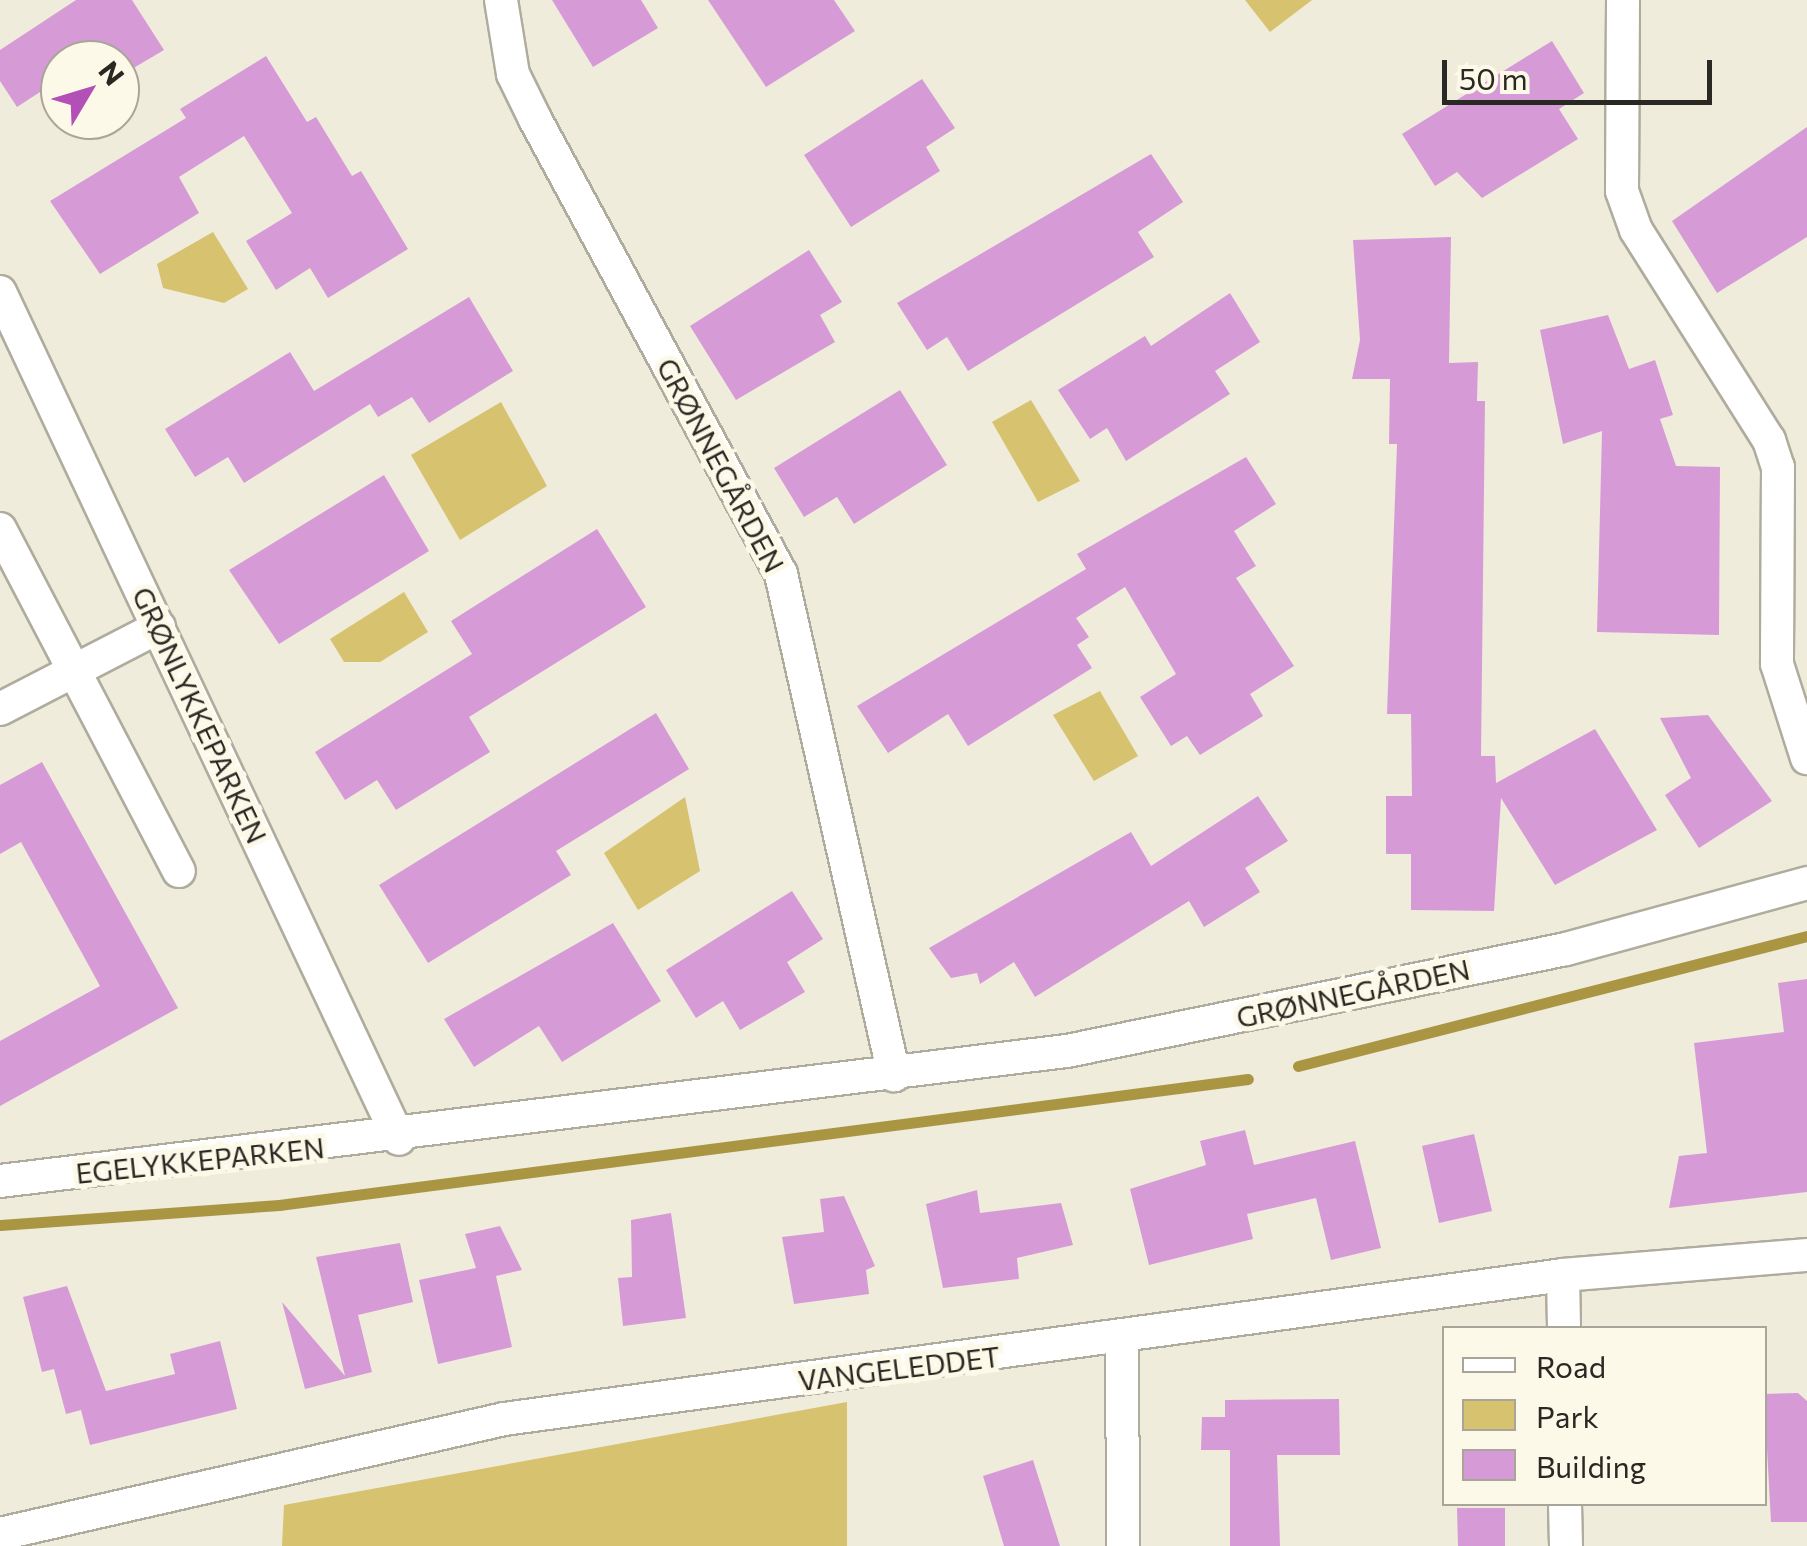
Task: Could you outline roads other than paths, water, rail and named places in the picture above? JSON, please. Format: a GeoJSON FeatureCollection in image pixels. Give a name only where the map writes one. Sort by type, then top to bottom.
{"type":"FeatureCollection","features":[{"type":"Feature","properties":{"kind":"street","name":"GRØNNEGÅRDEN"},"geometry":{"type":"LineString","coordinates":[[501,0],[514,74],[535,120],[781,574],[894,1076]]}},
{"type":"Feature","properties":{"kind":"street"},"geometry":{"type":"LineString","coordinates":[[1623,0],[1622,191],[1636,230],[1769,440],[1778,467],[1778,664],[1807,758]]}},
{"type":"Feature","properties":{"kind":"street","name":"GRØNLYKKEPARKEN"},"geometry":{"type":"LineString","coordinates":[[0,292],[399,1139]]}},
{"type":"Feature","properties":{"kind":"street"},"geometry":{"type":"LineString","coordinates":[[0,529],[179,872]]}},
{"type":"Feature","properties":{"kind":"street"},"geometry":{"type":"LineString","coordinates":[[0,710],[159,627]]}},
{"type":"Feature","properties":{"kind":"street","name":"GRØNNEGÅRDEN"},"geometry":{"type":"LineString","coordinates":[[399,1139],[1068,1051],[1558,951],[1807,883]]}},
{"type":"Feature","properties":{"kind":"street","name":"EGELYKKEPARKEN"},"geometry":{"type":"LineString","coordinates":[[0,1181],[399,1139]]}},
{"type":"Feature","properties":{"kind":"street","name":"VANGELEDDET"},"geometry":{"type":"LineString","coordinates":[[0,1534],[504,1419],[1122,1340],[1563,1275],[1807,1255]]}},
{"type":"Feature","properties":{"kind":"street"},"geometry":{"type":"LineString","coordinates":[[1563,1275],[1564,1326]]}},
{"type":"Feature","properties":{"kind":"street"},"geometry":{"type":"LineString","coordinates":[[1122,1340],[1123,1546]]}},
{"type":"Feature","properties":{"kind":"street"},"geometry":{"type":"LineString","coordinates":[[1565,1506],[1566,1546]]}},
{"type":"Feature","properties":{"kind":"waterway"},"geometry":{"type":"LineString","coordinates":[[1298,1066],[1807,936]]}},
{"type":"Feature","properties":{"kind":"waterway"},"geometry":{"type":"LineString","coordinates":[[0,1225],[279,1205],[1248,1079]]}}]}
